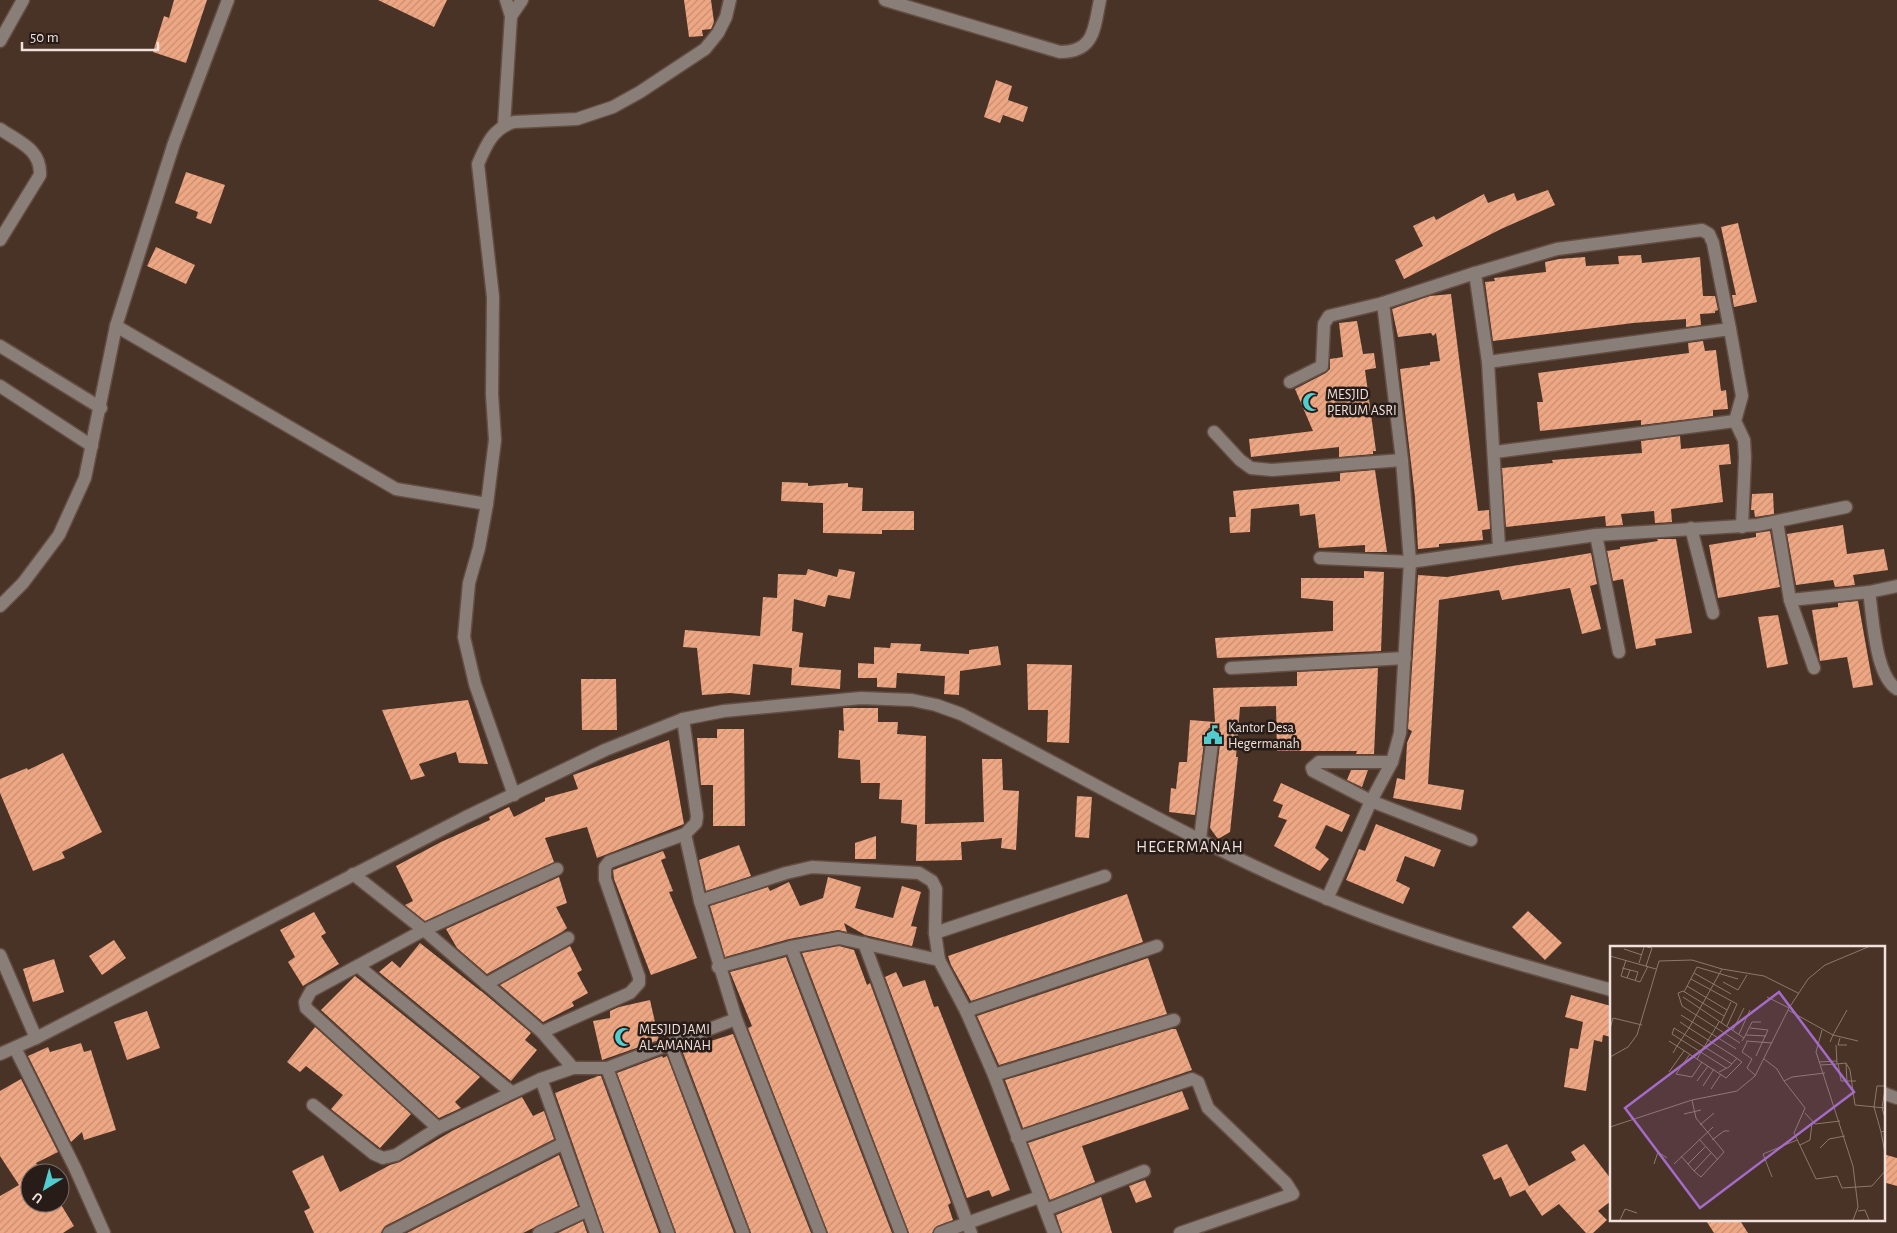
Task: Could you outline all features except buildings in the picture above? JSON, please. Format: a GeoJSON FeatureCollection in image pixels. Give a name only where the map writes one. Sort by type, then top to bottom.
{"type":"FeatureCollection","features":[{"type":"Feature","properties":{"kind":"street"},"geometry":{"type":"LineString","coordinates":[[0,41],[23,0]]}},
{"type":"Feature","properties":{"kind":"street"},"geometry":{"type":"LineString","coordinates":[[0,606],[23,583],[60,535],[85,478],[116,326],[174,142],[228,0]]}},
{"type":"Feature","properties":{"kind":"street"},"geometry":{"type":"LineString","coordinates":[[504,125],[511,16],[506,0]]}},
{"type":"Feature","properties":{"kind":"street"},"geometry":{"type":"LineString","coordinates":[[511,16],[522,0]]}},
{"type":"Feature","properties":{"kind":"street"},"geometry":{"type":"LineString","coordinates":[[514,795],[475,684],[464,637],[469,583],[479,548],[488,504],[495,440],[492,394],[493,297],[478,164],[489,140],[504,125],[514,122],[577,119],[612,107],[705,49],[718,34],[730,0]]}},
{"type":"Feature","properties":{"kind":"street"},"geometry":{"type":"LineString","coordinates":[[885,0],[1060,52],[1081,49],[1088,42],[1094,30],[1100,0]]}},
{"type":"Feature","properties":{"kind":"street"},"geometry":{"type":"LineString","coordinates":[[0,128],[35,153],[40,164],[40,175],[0,240]]}},
{"type":"Feature","properties":{"kind":"street"},"geometry":{"type":"LineString","coordinates":[[1290,382],[1322,366],[1324,324],[1329,316],[1383,303],[1475,272],[1557,249],[1702,230],[1709,234],[1713,243],[1742,396],[1735,421],[1744,440],[1742,527]]}},
{"type":"Feature","properties":{"kind":"street"},"geometry":{"type":"LineString","coordinates":[[1475,272],[1488,362],[1495,452],[1499,547]]}},
{"type":"Feature","properties":{"kind":"street"},"geometry":{"type":"LineString","coordinates":[[1328,899],[1371,801],[1392,762],[1400,733],[1410,562],[1402,460],[1383,303]]}},
{"type":"Feature","properties":{"kind":"street"},"geometry":{"type":"LineString","coordinates":[[116,326],[396,488],[488,504]]}},
{"type":"Feature","properties":{"kind":"street"},"geometry":{"type":"LineString","coordinates":[[1488,362],[1730,329]]}},
{"type":"Feature","properties":{"kind":"street"},"geometry":{"type":"LineString","coordinates":[[0,346],[100,408]]}},
{"type":"Feature","properties":{"kind":"street"},"geometry":{"type":"LineString","coordinates":[[0,386],[92,446]]}},
{"type":"Feature","properties":{"kind":"street"},"geometry":{"type":"LineString","coordinates":[[1495,452],[1735,421]]}},
{"type":"Feature","properties":{"kind":"street"},"geometry":{"type":"LineString","coordinates":[[1214,432],[1240,460],[1251,468],[1272,470],[1402,460]]}},
{"type":"Feature","properties":{"kind":"street"},"geometry":{"type":"LineString","coordinates":[[1320,558],[1410,562],[1499,547],[1596,535],[1691,528],[1742,527],[1777,522],[1846,507]]}},
{"type":"Feature","properties":{"kind":"street"},"geometry":{"type":"LineString","coordinates":[[1777,522],[1790,600],[1814,668]]}},
{"type":"Feature","properties":{"kind":"street"},"geometry":{"type":"LineString","coordinates":[[1691,528],[1713,613]]}},
{"type":"Feature","properties":{"kind":"street"},"geometry":{"type":"LineString","coordinates":[[1596,535],[1619,652]]}},
{"type":"Feature","properties":{"kind":"street"},"geometry":{"type":"LineString","coordinates":[[1790,600],[1869,592],[1897,586]]}},
{"type":"Feature","properties":{"kind":"street"},"geometry":{"type":"LineString","coordinates":[[1869,592],[1882,667],[1891,685],[1897,689]]}},
{"type":"Feature","properties":{"kind":"street"},"geometry":{"type":"LineString","coordinates":[[1231,668],[1405,658]]}},
{"type":"Feature","properties":{"kind":"street"},"geometry":{"type":"LineString","coordinates":[[0,1054],[36,1038],[353,874],[605,750],[683,720],[724,711],[861,698],[912,700],[936,705],[970,718],[1248,864],[1328,899],[1521,965],[1610,990]]}},
{"type":"Feature","properties":{"kind":"street"},"geometry":{"type":"LineString","coordinates":[[542,1032],[630,992],[636,987],[639,977],[605,879],[605,867],[609,862],[685,834],[696,822],[697,816],[683,720]]}},
{"type":"Feature","properties":{"kind":"street"},"geometry":{"type":"LineString","coordinates":[[1200,839],[1213,735]]}},
{"type":"Feature","properties":{"kind":"street"},"geometry":{"type":"LineString","coordinates":[[1392,762],[1319,762],[1314,764],[1313,772],[1371,801],[1471,840]]}},
{"type":"Feature","properties":{"kind":"street"},"geometry":{"type":"LineString","coordinates":[[685,834],[718,968],[736,1019],[820,1233]]}},
{"type":"Feature","properties":{"kind":"street"},"geometry":{"type":"LineString","coordinates":[[700,901],[786,873],[812,868],[919,873],[932,881],[936,889],[935,933],[939,960],[966,1011],[994,1075],[1054,1233]]}},
{"type":"Feature","properties":{"kind":"street"},"geometry":{"type":"LineString","coordinates":[[438,1128],[306,1008],[305,1002],[311,991],[424,930],[557,869]]}},
{"type":"Feature","properties":{"kind":"street"},"geometry":{"type":"LineString","coordinates":[[353,874],[424,930],[542,1032],[573,1068]]}},
{"type":"Feature","properties":{"kind":"street"},"geometry":{"type":"LineString","coordinates":[[935,933],[1105,876]]}},
{"type":"Feature","properties":{"kind":"street"},"geometry":{"type":"LineString","coordinates":[[486,984],[568,938]]}},
{"type":"Feature","properties":{"kind":"street"},"geometry":{"type":"LineString","coordinates":[[718,968],[791,947],[840,938],[939,960]]}},
{"type":"Feature","properties":{"kind":"street"},"geometry":{"type":"LineString","coordinates":[[864,943],[969,1227]]}},
{"type":"Feature","properties":{"kind":"street"},"geometry":{"type":"LineString","coordinates":[[966,1011],[1157,946]]}},
{"type":"Feature","properties":{"kind":"street"},"geometry":{"type":"LineString","coordinates":[[791,947],[901,1233]]}},
{"type":"Feature","properties":{"kind":"street"},"geometry":{"type":"LineString","coordinates":[[0,955],[36,1038]]}},
{"type":"Feature","properties":{"kind":"street"},"geometry":{"type":"LineString","coordinates":[[358,966],[511,1092]]}},
{"type":"Feature","properties":{"kind":"street"},"geometry":{"type":"LineString","coordinates":[[313,1104],[374,1154],[383,1158],[396,1154],[438,1128],[511,1092],[541,1080],[573,1068],[607,1068],[672,1045],[736,1019]]}},
{"type":"Feature","properties":{"kind":"street"},"geometry":{"type":"LineString","coordinates":[[994,1075],[1174,1020]]}},
{"type":"Feature","properties":{"kind":"street"},"geometry":{"type":"LineString","coordinates":[[672,1045],[743,1233]]}},
{"type":"Feature","properties":{"kind":"street"},"geometry":{"type":"LineString","coordinates":[[15,1048],[75,1168],[104,1233]]}},
{"type":"Feature","properties":{"kind":"street"},"geometry":{"type":"LineString","coordinates":[[607,1068],[668,1233]]}},
{"type":"Feature","properties":{"kind":"street"},"geometry":{"type":"LineString","coordinates":[[1017,1138],[1192,1079],[1198,1082],[1208,1108],[1273,1171],[1293,1194],[1180,1233]]}},
{"type":"Feature","properties":{"kind":"street"},"geometry":{"type":"LineString","coordinates":[[541,1080],[596,1233]]}},
{"type":"Feature","properties":{"kind":"street"},"geometry":{"type":"LineString","coordinates":[[1884,1093],[1897,1098]]}},
{"type":"Feature","properties":{"kind":"street"},"geometry":{"type":"LineString","coordinates":[[389,1233],[564,1143]]}},
{"type":"Feature","properties":{"kind":"street"},"geometry":{"type":"LineString","coordinates":[[1046,1210],[1144,1171]]}},
{"type":"Feature","properties":{"kind":"street"},"geometry":{"type":"LineString","coordinates":[[940,1233],[969,1227],[1039,1197]]}},
{"type":"Feature","properties":{"kind":"street"},"geometry":{"type":"LineString","coordinates":[[539,1233],[588,1210]]}},
{"type":"Feature","properties":{"kind":"place","name":"MESJID PERUM ASRI"},"geometry":{"type":"Point","coordinates":[1312,402]}},
{"type":"Feature","properties":{"kind":"place","name":"Kantor Desa Hegermanah"},"geometry":{"type":"Point","coordinates":[1213,735]}},
{"type":"Feature","properties":{"kind":"place","name":"MESJID JAMI AL-AMANAH"},"geometry":{"type":"Point","coordinates":[624,1037]}},
{"type":"Feature","properties":{"kind":"district","name":"HEGERMANAH"},"geometry":{"type":"Point","coordinates":[1190,846]}}]}
